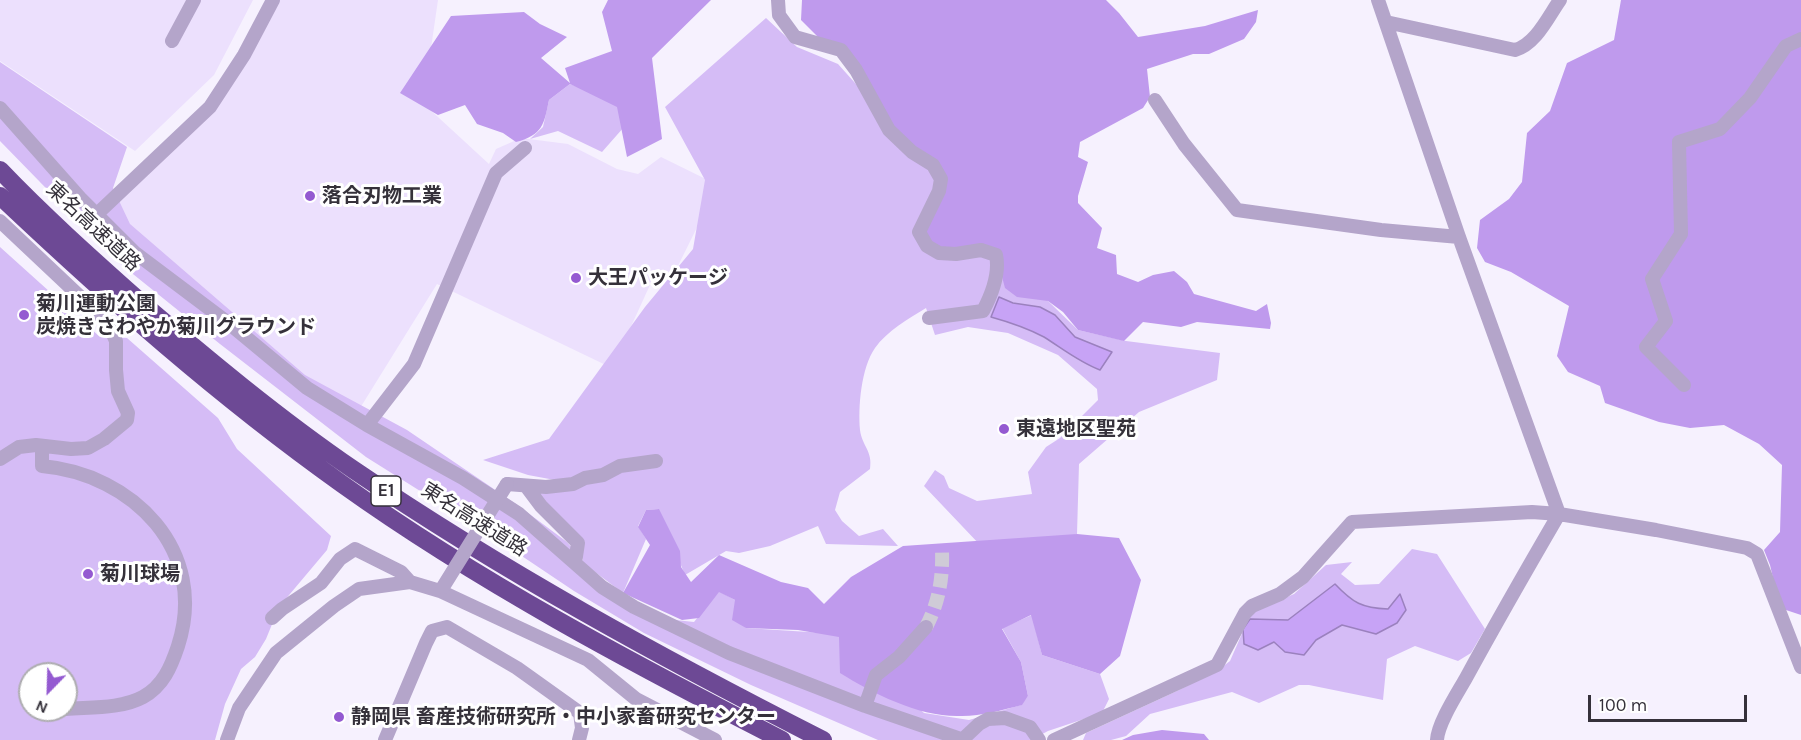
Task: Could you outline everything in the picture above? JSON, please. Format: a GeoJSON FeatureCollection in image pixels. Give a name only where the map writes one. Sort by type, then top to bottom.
{"type":"FeatureCollection","features":[{"type":"Feature","properties":{"kind":"highway","name":"東名高速道路"},"geometry":{"type":"LineString","coordinates":[[0,170],[101,267],[184,339],[353,469],[447,532],[542,589],[644,647],[823,740]]}},
{"type":"Feature","properties":{"kind":"highway","name":"東名高速道路"},"geometry":{"type":"LineString","coordinates":[[0,196],[171,353],[342,485],[533,605],[636,664],[782,740]]}},
{"type":"Feature","properties":{"kind":"street"},"geometry":{"type":"LineString","coordinates":[[172,41],[194,0]]}},
{"type":"Feature","properties":{"kind":"street"},"geometry":{"type":"LineString","coordinates":[[97,214],[210,107],[244,55],[273,0]]}},
{"type":"Feature","properties":{"kind":"street"},"geometry":{"type":"LineString","coordinates":[[778,0],[779,15],[795,37],[841,50],[856,70],[889,130],[912,152],[933,165],[941,179],[940,185],[919,232],[927,246],[939,253],[956,254],[981,250],[996,255],[998,267],[989,299],[983,311],[929,318]]}},
{"type":"Feature","properties":{"kind":"street"},"geometry":{"type":"LineString","coordinates":[[1378,0],[1459,237],[1559,514]]}},
{"type":"Feature","properties":{"kind":"street"},"geometry":{"type":"LineString","coordinates":[[1386,22],[1515,50],[1525,47],[1534,38],[1560,0]]}},
{"type":"Feature","properties":{"kind":"street"},"geometry":{"type":"LineString","coordinates":[[1684,385],[1646,347],[1666,321],[1652,279],[1681,234],[1679,142],[1720,129],[1750,98],[1786,46],[1801,39]]}},
{"type":"Feature","properties":{"kind":"street"},"geometry":{"type":"LineString","coordinates":[[1155,100],[1184,144],[1237,210],[1381,230],[1459,237]]}},
{"type":"Feature","properties":{"kind":"street"},"geometry":{"type":"LineString","coordinates":[[0,108],[134,252],[231,325],[307,387],[367,425],[463,478],[519,514],[602,587],[634,607],[729,653],[865,706],[964,740],[979,724],[988,719],[1005,718],[1030,727],[1039,740]]}},
{"type":"Feature","properties":{"kind":"street"},"geometry":{"type":"LineString","coordinates":[[367,425],[414,364],[496,173],[525,148]]}},
{"type":"Feature","properties":{"kind":"street"},"geometry":{"type":"LineString","coordinates":[[0,221],[108,324],[116,341],[118,391],[128,413],[127,420],[104,439],[88,448],[19,447],[0,459]]}},
{"type":"Feature","properties":{"kind":"street"},"geometry":{"type":"LineString","coordinates":[[42,446],[42,466],[75,472],[118,489],[151,516],[166,535],[176,555],[183,579],[185,604],[179,641],[170,668],[154,690],[125,704],[78,708]]}},
{"type":"Feature","properties":{"kind":"street"},"geometry":{"type":"LineString","coordinates":[[441,589],[507,484],[546,487],[573,483],[603,475],[620,466],[657,461]]}},
{"type":"Feature","properties":{"kind":"street"},"geometry":{"type":"LineString","coordinates":[[526,486],[541,506],[578,543],[575,563]]}},
{"type":"Feature","properties":{"kind":"street"},"geometry":{"type":"LineString","coordinates":[[1054,740],[1217,665],[1245,613],[1252,606],[1280,594],[1303,577],[1352,522],[1532,512],[1559,514],[1747,548],[1757,554],[1801,668]]}},
{"type":"Feature","properties":{"kind":"street"},"geometry":{"type":"LineString","coordinates":[[1437,740],[1438,732],[1457,694],[1559,514]]}},
{"type":"Feature","properties":{"kind":"street"},"geometry":{"type":"LineString","coordinates":[[272,618],[321,582],[340,559],[355,549],[401,572],[410,582]]}},
{"type":"Feature","properties":{"kind":"street"},"geometry":{"type":"LineString","coordinates":[[227,740],[239,708],[276,652],[359,589],[410,582],[441,589],[588,660],[636,699],[715,740]]}},
{"type":"Feature","properties":{"kind":"street"},"geometry":{"type":"LineString","coordinates":[[385,740],[432,632],[447,627],[517,668],[580,713],[582,728],[579,740]]}},
{"type":"Feature","properties":{"kind":"street"},"geometry":{"type":"LineString","coordinates":[[865,706],[876,675],[899,657],[926,627]]}},
{"type":"Feature","properties":{"kind":"shaded area"},"geometry":{"type":"Polygon","coordinates":[[[0,0],[253,0],[214,75],[135,151],[0,61],[0,0]]]}},
{"type":"Feature","properties":{"kind":"shaded area"},"geometry":{"type":"Polygon","coordinates":[[[279,0],[438,0],[430,55],[413,94],[489,164],[496,149],[521,138],[568,144],[617,169],[638,174],[661,157],[718,185],[671,280],[655,274],[612,368],[437,284],[357,413],[295,374],[108,212],[214,111],[279,0]]]}},
{"type":"Feature","properties":{"kind":"shaded area"},"geometry":{"type":"Polygon","coordinates":[[[608,0],[711,0],[652,58],[662,139],[627,157],[617,107],[570,84],[549,100],[546,116],[537,132],[516,142],[503,133],[477,124],[465,105],[438,115],[400,93],[451,16],[524,12],[540,24],[567,37],[541,58],[570,83],[565,68],[612,51],[602,12],[608,0]]]}},
{"type":"Feature","properties":{"kind":"shaded area"},"geometry":{"type":"Polygon","coordinates":[[[802,0],[1106,0],[1138,37],[1205,26],[1258,10],[1256,22],[1244,39],[1209,54],[1193,54],[1147,69],[1150,97],[1143,108],[1080,142],[1078,157],[1088,162],[1078,203],[1102,228],[1097,248],[1116,255],[1117,274],[1138,282],[1153,275],[1174,271],[1187,282],[1194,294],[1256,311],[1267,304],[1270,329],[1197,322],[1181,327],[1143,322],[1124,341],[1078,330],[1063,312],[1048,301],[1017,297],[1005,288],[996,254],[939,253],[921,235],[941,179],[887,126],[849,60],[827,46],[801,20],[802,0]]]}},
{"type":"Feature","properties":{"kind":"shaded area"},"geometry":{"type":"Polygon","coordinates":[[[1621,0],[1801,0],[1801,615],[1780,608],[1764,550],[1780,532],[1782,465],[1759,444],[1724,425],[1690,428],[1659,422],[1605,403],[1600,386],[1568,372],[1557,356],[1569,306],[1511,272],[1485,262],[1477,248],[1480,220],[1509,199],[1522,182],[1527,133],[1550,111],[1567,63],[1614,40],[1621,0]]]}},
{"type":"Feature","properties":{"kind":"shaded area"},"geometry":{"type":"Polygon","coordinates":[[[766,18],[797,47],[838,64],[941,179],[981,250],[1048,301],[1078,330],[1126,341],[1220,353],[1217,380],[1139,412],[1079,464],[1077,534],[1000,566],[924,486],[935,470],[944,476],[949,488],[977,501],[1032,494],[1028,472],[1046,447],[1060,438],[1098,400],[1097,389],[1058,355],[1008,333],[968,327],[935,335],[926,308],[892,331],[870,356],[860,399],[859,421],[861,436],[869,453],[870,469],[840,492],[835,510],[842,521],[859,536],[883,529],[898,546],[826,544],[818,526],[770,546],[739,553],[726,551],[685,575],[658,509],[646,510],[638,526],[646,539],[623,593],[587,566],[593,573],[657,618],[694,622],[719,591],[740,603],[746,628],[840,634],[924,713],[969,720],[1021,705],[1028,696],[1021,662],[1002,628],[1032,615],[1042,655],[1100,674],[1109,699],[1102,713],[1048,731],[1031,740],[878,740],[751,685],[644,633],[574,591],[366,457],[118,262],[0,141],[0,62],[127,147],[113,188],[130,224],[305,375],[407,430],[516,504],[567,542],[583,561],[578,543],[532,494],[571,483],[528,475],[483,460],[549,439],[645,307],[693,249],[705,180],[665,107],[766,18]]]}},
{"type":"Feature","properties":{"kind":"shaded area"},"geometry":{"type":"Polygon","coordinates":[[[570,84],[621,104],[624,127],[602,152],[558,131],[530,139],[543,127],[549,100],[570,84]]]}},
{"type":"Feature","properties":{"kind":"shaded area"},"geometry":{"type":"Polygon","coordinates":[[[0,247],[100,337],[127,338],[218,418],[237,449],[331,536],[327,550],[279,607],[266,639],[255,657],[241,669],[225,704],[215,740],[0,740],[0,247]]]}},
{"type":"Feature","properties":{"kind":"shaded area"},"geometry":{"type":"Polygon","coordinates":[[[999,297],[1013,303],[1040,307],[1055,315],[1075,337],[1112,352],[1100,370],[1092,367],[1038,334],[991,317],[999,297]]]}},
{"type":"Feature","properties":{"kind":"shaded area"},"geometry":{"type":"Polygon","coordinates":[[[659,509],[680,551],[681,567],[691,582],[719,555],[781,582],[808,588],[824,604],[851,577],[903,546],[1077,534],[1119,538],[1141,580],[1120,656],[1100,674],[1042,655],[1031,615],[1002,629],[1021,662],[1028,696],[1022,705],[977,715],[946,716],[898,703],[840,673],[839,637],[798,630],[746,628],[732,620],[735,600],[719,592],[699,618],[682,620],[623,593],[650,545],[638,527],[646,510],[659,509]]]}},
{"type":"Feature","properties":{"kind":"shaded area"},"geometry":{"type":"Polygon","coordinates":[[[1412,549],[1437,554],[1485,629],[1471,653],[1458,661],[1415,646],[1387,659],[1383,700],[1309,685],[1299,685],[1259,703],[1232,692],[1150,714],[1126,736],[1111,740],[1083,740],[1086,733],[1221,668],[1230,661],[1251,613],[1294,594],[1326,565],[1352,562],[1341,574],[1355,585],[1379,584],[1412,549]]]}},
{"type":"Feature","properties":{"kind":"shaded area"},"geometry":{"type":"Polygon","coordinates":[[[1335,584],[1353,600],[1371,607],[1388,609],[1400,594],[1406,610],[1397,623],[1376,634],[1342,625],[1316,640],[1304,655],[1285,652],[1274,642],[1258,650],[1244,644],[1243,629],[1250,619],[1288,620],[1335,584]]]}},
{"type":"Feature","properties":{"kind":"shaded area"},"geometry":{"type":"Polygon","coordinates":[[[1162,730],[1204,734],[1209,740],[1122,740],[1133,735],[1162,730]]]}},
{"type":"Feature","properties":{"kind":"tunnel"},"geometry":{"type":"LineString","coordinates":[[926,627],[939,590],[942,550]]}},
{"type":"Feature","properties":{"kind":"place","name":"落合刃物工業"},"geometry":{"type":"Point","coordinates":[310,196]}},
{"type":"Feature","properties":{"kind":"place","name":"大王パッケージ"},"geometry":{"type":"Point","coordinates":[576,278]}},
{"type":"Feature","properties":{"kind":"place","name":"菊川運動公園 炭焼きさわやか菊川グラウンド"},"geometry":{"type":"Point","coordinates":[24,315]}},
{"type":"Feature","properties":{"kind":"place","name":"東遠地区聖苑"},"geometry":{"type":"Point","coordinates":[1004,429]}},
{"type":"Feature","properties":{"kind":"place","name":"菊川球場"},"geometry":{"type":"Point","coordinates":[88,574]}},
{"type":"Feature","properties":{"kind":"place","name":"静岡県 畜産技術研究所・中小家畜研究センター"},"geometry":{"type":"Point","coordinates":[339,717]}}]}
